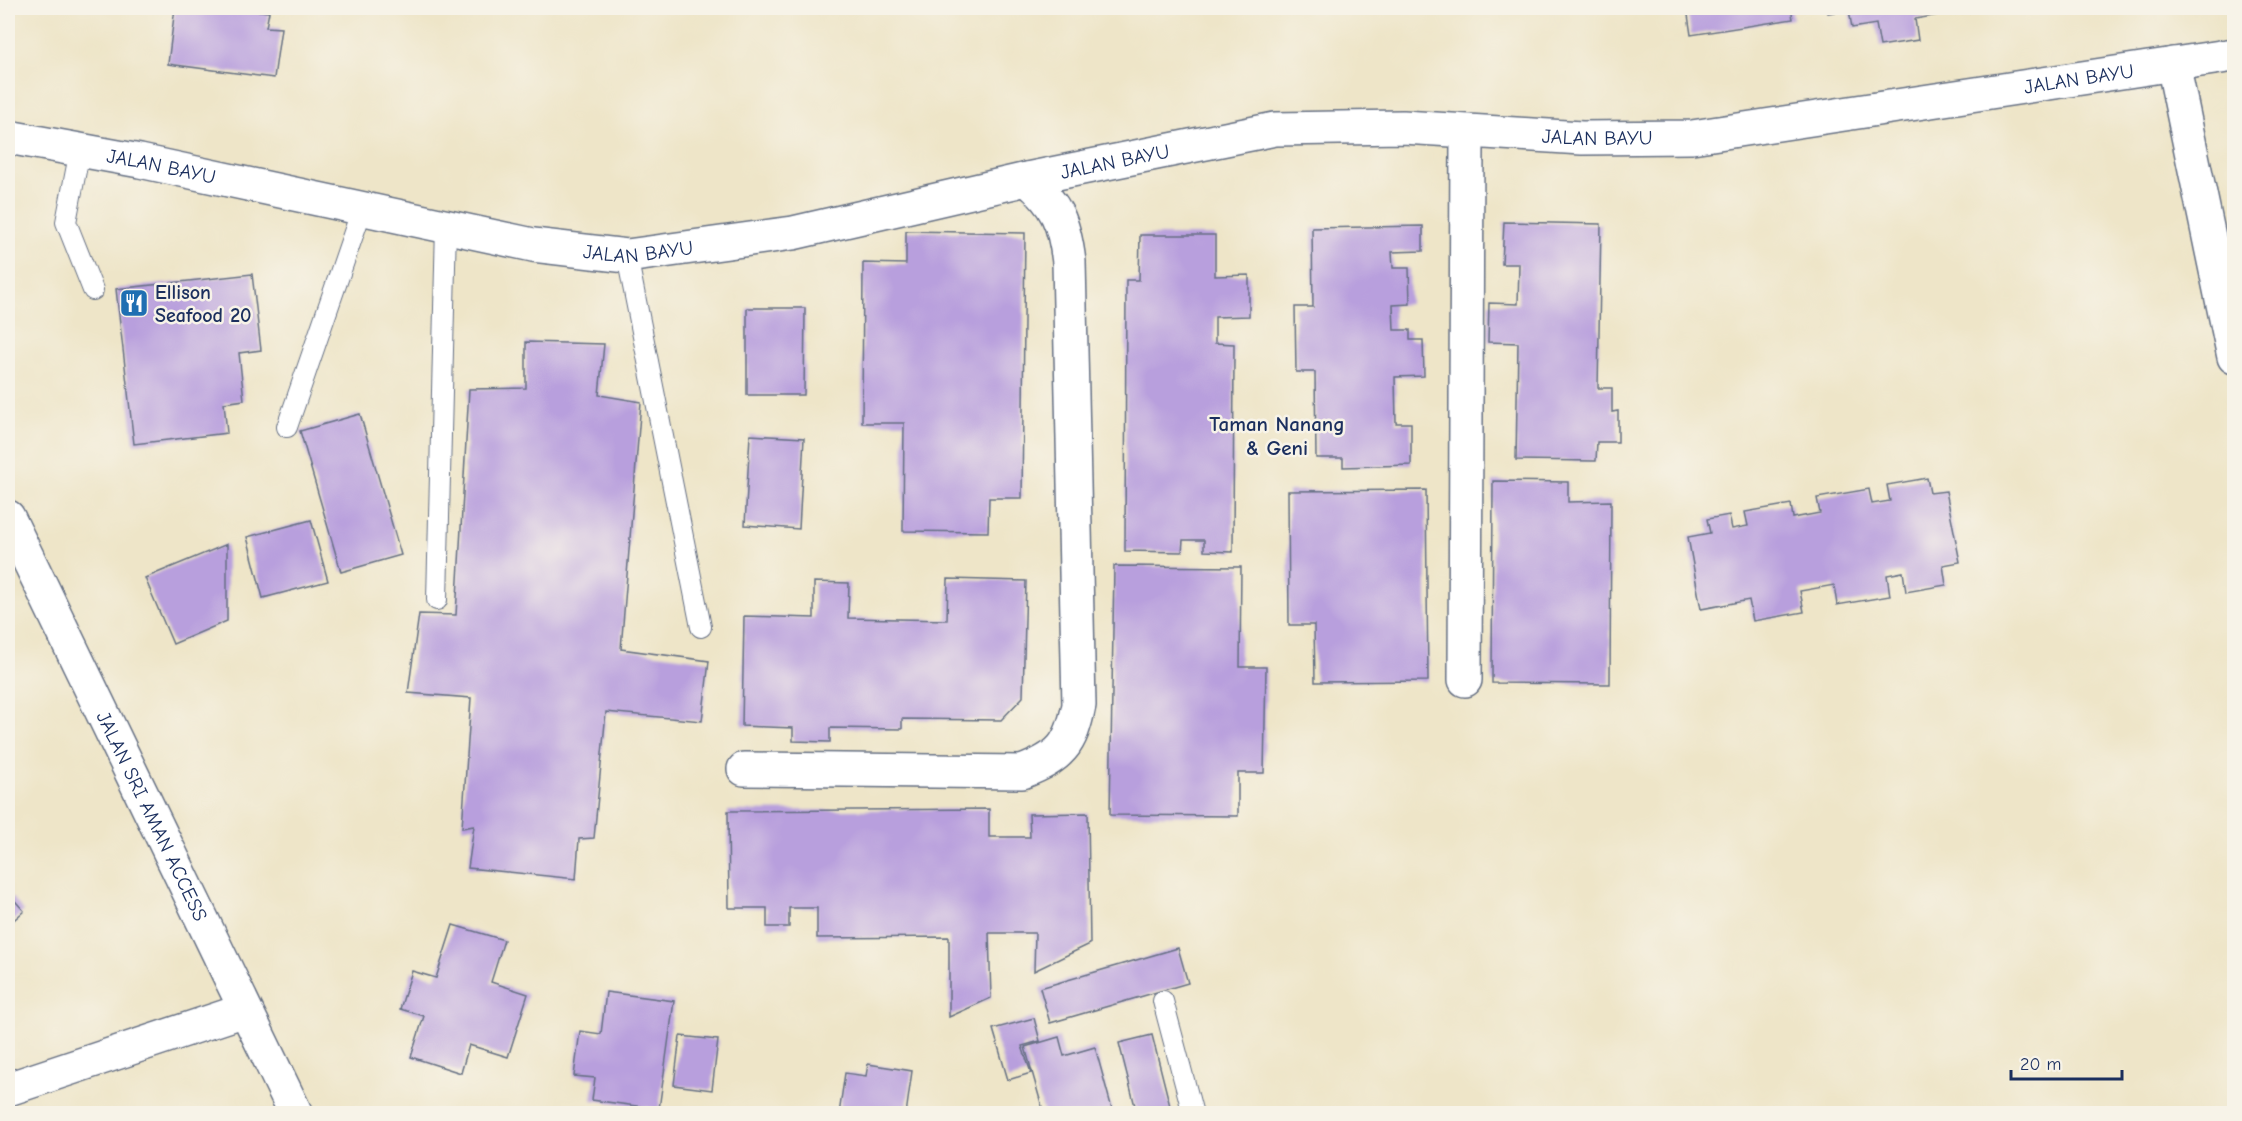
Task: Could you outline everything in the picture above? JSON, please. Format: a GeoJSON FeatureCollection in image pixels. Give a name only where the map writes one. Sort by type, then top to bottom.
{"type":"FeatureCollection","features":[{"type":"Feature","properties":{"kind":"street","name":"JALAN BAYU"},"geometry":{"type":"LineString","coordinates":[[8,137],[140,161],[533,245],[627,256],[793,232],[1027,178],[1275,129],[1403,127],[1582,138],[1692,137],[2235,55]]}},
{"type":"Feature","properties":{"kind":"street"},"geometry":{"type":"LineString","coordinates":[[2173,64],[2235,357]]}},
{"type":"Feature","properties":{"kind":"street"},"geometry":{"type":"LineString","coordinates":[[1465,680],[1467,132]]}},
{"type":"Feature","properties":{"kind":"street"},"geometry":{"type":"LineString","coordinates":[[744,769],[1022,772],[1044,764],[1063,749],[1075,728],[1079,705],[1069,262],[1066,235],[1057,211],[1027,178]]}},
{"type":"Feature","properties":{"kind":"street","name":"JALAN SRI AMAN ACCESS"},"geometry":{"type":"LineString","coordinates":[[8,517],[296,1113]]}},
{"type":"Feature","properties":{"kind":"street"},"geometry":{"type":"LineString","coordinates":[[8,1089],[245,1010]]}},
{"type":"Feature","properties":{"kind":"lane"},"geometry":{"type":"LineString","coordinates":[[81,150],[66,222],[93,290]]}},
{"type":"Feature","properties":{"kind":"lane"},"geometry":{"type":"LineString","coordinates":[[287,427],[362,209]]}},
{"type":"Feature","properties":{"kind":"lane"},"geometry":{"type":"LineString","coordinates":[[437,600],[446,225]]}},
{"type":"Feature","properties":{"kind":"lane"},"geometry":{"type":"LineString","coordinates":[[627,256],[700,627]]}},
{"type":"Feature","properties":{"kind":"lane"},"geometry":{"type":"LineString","coordinates":[[1163,1001],[1193,1113]]}},
{"type":"Feature","properties":{"kind":"building"},"geometry":{"type":"Polygon","coordinates":[[[175,8],[233,8],[269,12],[266,27],[281,28],[274,78],[168,64],[175,8]]]}},
{"type":"Feature","properties":{"kind":"building"},"geometry":{"type":"Polygon","coordinates":[[[1687,8],[1791,8],[1793,19],[1691,35],[1687,8]]]}},
{"type":"Feature","properties":{"kind":"building"},"geometry":{"type":"Polygon","coordinates":[[[1827,8],[1938,8],[1939,15],[1915,19],[1918,40],[1880,46],[1876,24],[1852,28],[1849,10],[1828,13],[1827,8]]]}},
{"type":"Feature","properties":{"kind":"building"},"geometry":{"type":"Polygon","coordinates":[[[1950,8],[1993,8],[1993,9],[1951,15],[1950,8]]]}},
{"type":"Feature","properties":{"kind":"building"},"geometry":{"type":"Polygon","coordinates":[[[1504,222],[1601,224],[1598,388],[1612,388],[1612,412],[1618,411],[1618,442],[1597,442],[1596,461],[1516,460],[1518,343],[1488,342],[1489,303],[1518,304],[1519,264],[1502,264],[1504,222]]]}},
{"type":"Feature","properties":{"kind":"building"},"geometry":{"type":"Polygon","coordinates":[[[1423,226],[1423,251],[1392,252],[1393,268],[1409,268],[1410,304],[1393,305],[1394,330],[1410,330],[1410,340],[1423,340],[1424,376],[1395,377],[1396,423],[1411,423],[1411,465],[1343,467],[1343,458],[1316,458],[1315,372],[1296,372],[1295,307],[1313,307],[1312,228],[1423,226]]]}},
{"type":"Feature","properties":{"kind":"building"},"geometry":{"type":"Polygon","coordinates":[[[906,231],[1025,233],[1022,498],[989,498],[988,532],[903,531],[904,423],[862,423],[863,263],[906,264],[906,231]]]}},
{"type":"Feature","properties":{"kind":"building"},"geometry":{"type":"Polygon","coordinates":[[[1140,235],[1215,235],[1215,276],[1249,275],[1249,316],[1215,317],[1215,343],[1234,344],[1233,552],[1204,551],[1204,540],[1183,540],[1182,552],[1125,551],[1126,280],[1139,280],[1140,235]]]}},
{"type":"Feature","properties":{"kind":"building"},"geometry":{"type":"Polygon","coordinates":[[[252,274],[261,350],[239,353],[244,400],[224,403],[227,433],[134,444],[116,289],[252,274]]]}},
{"type":"Feature","properties":{"kind":"building"},"geometry":{"type":"Polygon","coordinates":[[[747,308],[805,308],[804,395],[747,395],[747,308]]]}},
{"type":"Feature","properties":{"kind":"building"},"geometry":{"type":"Polygon","coordinates":[[[526,342],[604,344],[599,395],[641,402],[621,649],[709,661],[702,721],[606,712],[594,838],[579,839],[576,879],[468,868],[474,826],[462,828],[471,698],[408,693],[419,614],[456,615],[469,389],[526,388],[526,342]]]}},
{"type":"Feature","properties":{"kind":"building"},"geometry":{"type":"Polygon","coordinates":[[[360,414],[401,555],[341,572],[300,431],[360,414]]]}},
{"type":"Feature","properties":{"kind":"building"},"geometry":{"type":"Polygon","coordinates":[[[750,435],[804,438],[799,529],[745,525],[750,435]]]}},
{"type":"Feature","properties":{"kind":"building"},"geometry":{"type":"Polygon","coordinates":[[[1927,478],[1930,493],[1946,491],[1960,562],[1943,565],[1946,585],[1906,592],[1903,572],[1887,575],[1890,596],[1837,605],[1834,585],[1800,591],[1804,612],[1753,621],[1749,600],[1701,609],[1688,537],[1710,533],[1707,519],[1729,515],[1732,529],[1748,526],[1745,512],[1791,504],[1793,518],[1820,513],[1817,498],[1869,489],[1872,504],[1890,501],[1887,485],[1927,478]]]}},
{"type":"Feature","properties":{"kind":"building"},"geometry":{"type":"Polygon","coordinates":[[[1493,481],[1568,482],[1568,502],[1611,501],[1610,684],[1492,683],[1493,481]]]}},
{"type":"Feature","properties":{"kind":"building"},"geometry":{"type":"Polygon","coordinates":[[[1426,490],[1428,681],[1315,682],[1314,625],[1289,625],[1288,491],[1426,490]]]}},
{"type":"Feature","properties":{"kind":"building"},"geometry":{"type":"Polygon","coordinates":[[[311,520],[328,581],[263,598],[247,537],[311,520]]]}},
{"type":"Feature","properties":{"kind":"building"},"geometry":{"type":"Polygon","coordinates":[[[227,544],[227,621],[173,644],[145,578],[227,544]]]}},
{"type":"Feature","properties":{"kind":"building"},"geometry":{"type":"Polygon","coordinates":[[[1114,566],[1241,567],[1240,667],[1266,667],[1264,773],[1238,773],[1238,816],[1110,815],[1114,566]]]}},
{"type":"Feature","properties":{"kind":"building"},"geometry":{"type":"Polygon","coordinates":[[[948,579],[1026,581],[1023,697],[1001,720],[902,719],[902,729],[830,728],[830,742],[793,741],[793,728],[742,726],[744,616],[814,618],[814,582],[849,583],[848,618],[947,620],[948,579]]]}},
{"type":"Feature","properties":{"kind":"building"},"geometry":{"type":"Polygon","coordinates":[[[989,809],[989,837],[1030,837],[1029,814],[1088,813],[1090,944],[1034,971],[1035,933],[989,933],[991,998],[949,1017],[949,937],[817,938],[817,908],[789,908],[789,927],[767,927],[767,908],[729,908],[728,811],[989,809]]]}},
{"type":"Feature","properties":{"kind":"building"},"geometry":{"type":"Polygon","coordinates":[[[8,893],[24,911],[8,925],[8,893]]]}},
{"type":"Feature","properties":{"kind":"building"},"geometry":{"type":"Polygon","coordinates":[[[453,925],[504,940],[491,982],[528,994],[508,1057],[469,1045],[461,1073],[411,1057],[424,1016],[400,1009],[412,971],[436,978],[453,925]]]}},
{"type":"Feature","properties":{"kind":"building"},"geometry":{"type":"Polygon","coordinates":[[[1178,948],[1188,983],[1050,1023],[1040,988],[1178,948]]]}},
{"type":"Feature","properties":{"kind":"building"},"geometry":{"type":"Polygon","coordinates":[[[606,992],[674,1001],[659,1109],[592,1100],[595,1078],[574,1076],[580,1031],[601,1034],[606,992]]]}},
{"type":"Feature","properties":{"kind":"building"},"geometry":{"type":"Polygon","coordinates":[[[1034,1018],[1040,1041],[1022,1046],[1031,1073],[1008,1080],[993,1029],[1034,1018]]]}},
{"type":"Feature","properties":{"kind":"building"},"geometry":{"type":"Polygon","coordinates":[[[1152,1035],[1172,1114],[1137,1114],[1119,1043],[1152,1035]]]}},
{"type":"Feature","properties":{"kind":"building"},"geometry":{"type":"Polygon","coordinates":[[[680,1036],[718,1040],[712,1090],[674,1085],[680,1036]]]}},
{"type":"Feature","properties":{"kind":"building"},"geometry":{"type":"Polygon","coordinates":[[[1059,1037],[1064,1056],[1095,1047],[1112,1109],[1096,1114],[1044,1114],[1025,1047],[1059,1037]]]}},
{"type":"Feature","properties":{"kind":"building"},"geometry":{"type":"Polygon","coordinates":[[[868,1064],[912,1071],[906,1114],[839,1114],[845,1073],[866,1076],[868,1064]]]}},
{"type":"Feature","properties":{"kind":"place","name":"Ellison Seafood 20"},"geometry":{"type":"Point","coordinates":[134,303]}},
{"type":"Feature","properties":{"kind":"district","name":"Taman Nanang & Geni"},"geometry":{"type":"Point","coordinates":[1277,436]}}]}
